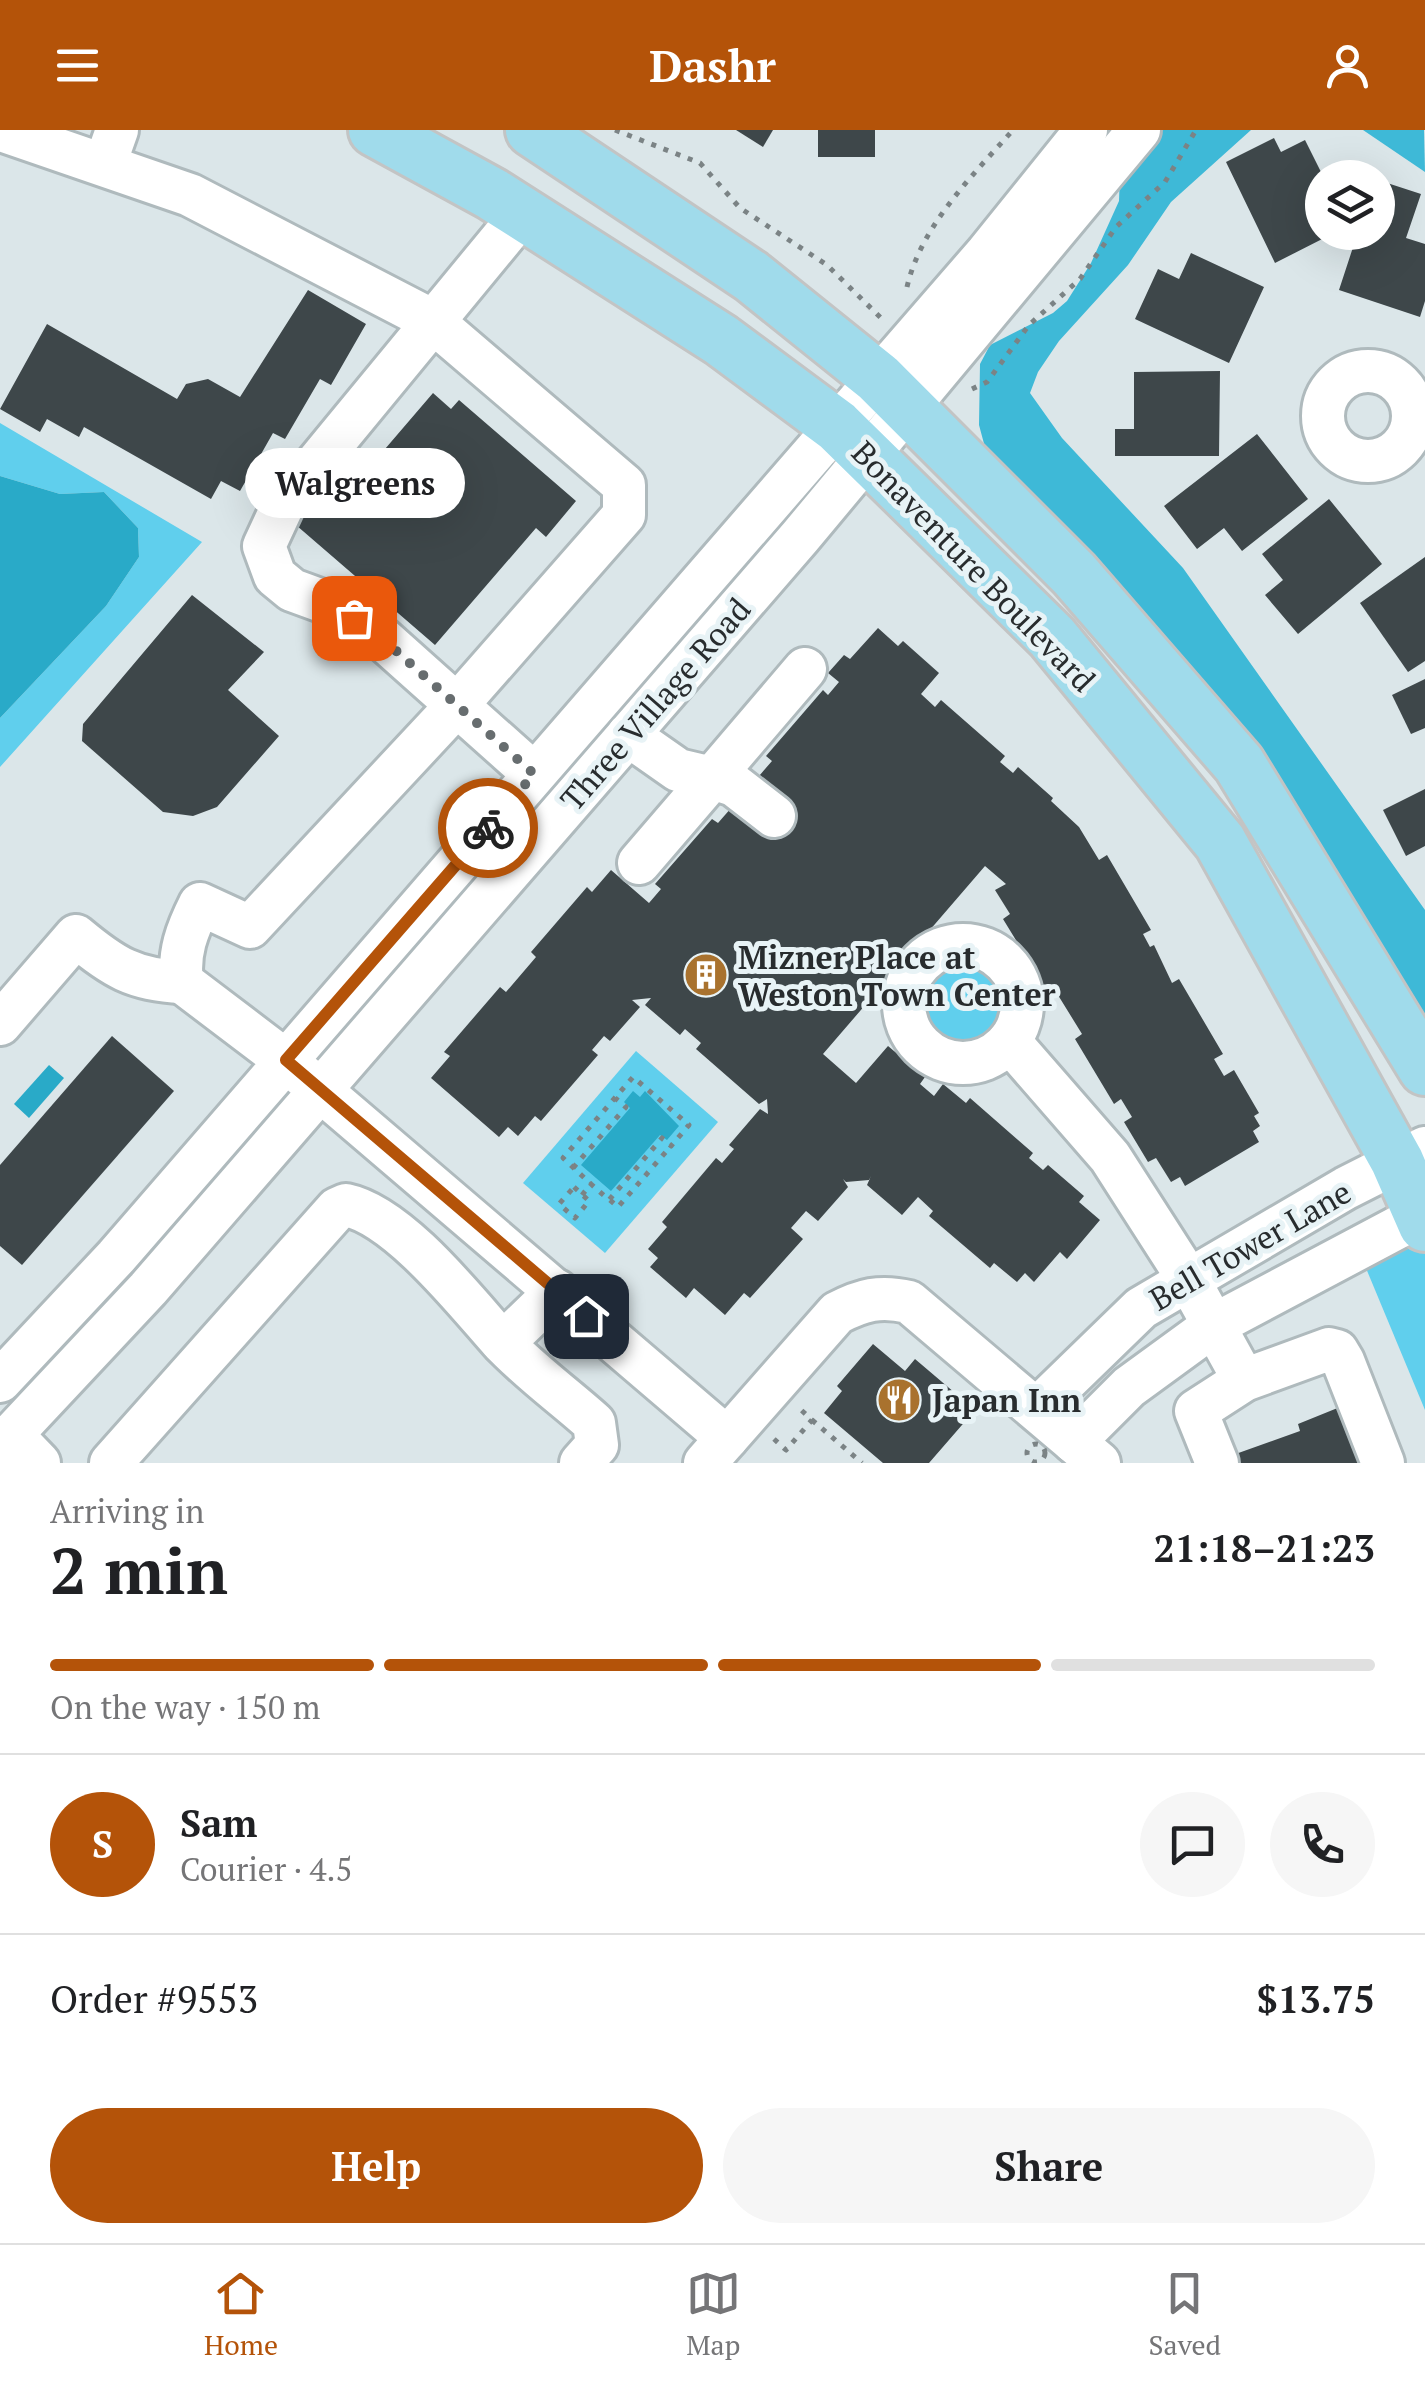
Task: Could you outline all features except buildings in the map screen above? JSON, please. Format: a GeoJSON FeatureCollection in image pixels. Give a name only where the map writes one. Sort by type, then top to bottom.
{"type":"FeatureCollection","features":[{"type":"Feature","properties":{"kind":"main road","name":"Bonaventure Boulevard"},"geometry":{"type":"LineString","coordinates":[[375,130],[522,214],[721,340],[852,441],[1052,637],[1220,842],[1411,1155],[1424,1218]]}},
{"type":"Feature","properties":{"kind":"main road","name":"Bonaventure Boulevard"},"geometry":{"type":"LineString","coordinates":[[532,130],[751,276],[894,393],[1074,574],[1240,764],[1425,1069]]}},
{"type":"Feature","properties":{"kind":"street"},"geometry":{"type":"LineString","coordinates":[[1,130],[111,147],[190,195],[432,320],[624,485],[624,515],[458,704],[250,928],[200,904],[188,928],[180,963],[182,982]]}},
{"type":"Feature","properties":{"kind":"street","name":"Three Village Road"},"geometry":{"type":"LineString","coordinates":[[894,393],[1086,130]]}},
{"type":"Feature","properties":{"kind":"street","name":"Three Village Road"},"geometry":{"type":"LineString","coordinates":[[0,1381],[116,1256],[534,774],[852,441],[1138,130]]}},
{"type":"Feature","properties":{"kind":"street"},"geometry":{"type":"LineString","coordinates":[[522,214],[284,503],[264,546],[275,576],[375,632],[534,774]]}},
{"type":"Feature","properties":{"kind":"street","name":"Three Village Road"},"geometry":{"type":"LineString","coordinates":[[17,1449],[628,735],[852,441]]}},
{"type":"Feature","properties":{"kind":"street"},"geometry":{"type":"LineString","coordinates":[[639,863],[804,669]]}},
{"type":"Feature","properties":{"kind":"street"},"geometry":{"type":"LineString","coordinates":[[628,735],[678,770],[734,785],[774,816]]}},
{"type":"Feature","properties":{"kind":"street"},"geometry":{"type":"LineString","coordinates":[[944,912],[972,946]]}},
{"type":"Feature","properties":{"kind":"street"},"geometry":{"type":"LineString","coordinates":[[0,1024],[76,936],[104,960],[144,980],[182,982],[286,1060],[732,1444],[837,1313],[864,1300],[888,1297],[908,1302],[1032,1421],[1075,1453]]}},
{"type":"Feature","properties":{"kind":"street"},"geometry":{"type":"LineString","coordinates":[[952,946],[972,946],[991,952],[1016,977],[1022,1010],[1009,1042],[976,1062],[956,1063],[936,1057],[911,1030],[905,997],[919,965],[952,946]]}},
{"type":"Feature","properties":{"kind":"street"},"geometry":{"type":"LineString","coordinates":[[1009,1042],[1110,1156],[1187,1278],[1244,1380]]}},
{"type":"Feature","properties":{"kind":"street","name":"Bell Tower Lane"},"geometry":{"type":"LineString","coordinates":[[1032,1421],[1140,1308],[1187,1278],[1411,1155]]}},
{"type":"Feature","properties":{"kind":"street"},"geometry":{"type":"LineString","coordinates":[[111,1463],[337,1209],[352,1205],[403,1240],[458,1288],[503,1343],[594,1424],[596,1446],[581,1463]]}},
{"type":"Feature","properties":{"kind":"street","name":"Bell Tower Lane"},"geometry":{"type":"LineString","coordinates":[[1075,1453],[1128,1388],[1214,1325],[1424,1218]]}},
{"type":"Feature","properties":{"kind":"street"},"geometry":{"type":"LineString","coordinates":[[503,1343],[557,1291]]}},
{"type":"Feature","properties":{"kind":"street"},"geometry":{"type":"LineString","coordinates":[[1193,1463],[1184,1436],[1196,1411],[1244,1380],[1324,1350],[1337,1351],[1382,1463]]}},
{"type":"Feature","properties":{"kind":"street"},"geometry":{"type":"LineString","coordinates":[[1196,1411],[1217,1463]]}},
{"type":"Feature","properties":{"kind":"path"},"geometry":{"type":"LineString","coordinates":[[614,130],[700,163],[740,208],[827,265],[891,328]]}},
{"type":"Feature","properties":{"kind":"path"},"geometry":{"type":"LineString","coordinates":[[904,302],[912,267],[926,238],[969,178],[1013,130]]}},
{"type":"Feature","properties":{"kind":"path"},"geometry":{"type":"LineString","coordinates":[[960,394],[987,382],[1029,324],[1080,279],[1116,227],[1165,182],[1196,130]]}},
{"type":"Feature","properties":{"kind":"path"},"geometry":{"type":"LineString","coordinates":[[633,1077],[689,1125],[671,1146],[618,1207],[563,1158],[633,1077]]}},
{"type":"Feature","properties":{"kind":"path"},"geometry":{"type":"LineString","coordinates":[[574,1168],[626,1107],[616,1098]]}},
{"type":"Feature","properties":{"kind":"path"},"geometry":{"type":"LineString","coordinates":[[609,1200],[662,1138],[671,1146]]}},
{"type":"Feature","properties":{"kind":"path"},"geometry":{"type":"LineString","coordinates":[[582,1194],[591,1184]]}},
{"type":"Feature","properties":{"kind":"path"},"geometry":{"type":"LineString","coordinates":[[574,1187],[582,1194],[589,1201],[575,1218],[559,1204],[574,1187]]}},
{"type":"Feature","properties":{"kind":"path"},"geometry":{"type":"LineString","coordinates":[[790,1400],[862,1463]]}},
{"type":"Feature","properties":{"kind":"path"},"geometry":{"type":"LineString","coordinates":[[732,1444],[786,1450],[812,1420]]}},
{"type":"Feature","properties":{"kind":"path"},"geometry":{"type":"LineString","coordinates":[[1032,1421],[1075,1453]]}},
{"type":"Feature","properties":{"kind":"shaded area"},"geometry":{"type":"Polygon","coordinates":[[[1251,130],[1171,202],[1128,265],[1059,341],[1038,372],[1030,393],[1062,438],[1183,568],[1425,910],[1425,1040],[990,466],[979,425],[980,364],[990,345],[1053,313],[1067,301],[1091,263],[1119,201],[1120,173],[1154,132],[1251,130]]]}},
{"type":"Feature","properties":{"kind":"shaded area"},"geometry":{"type":"Polygon","coordinates":[[[1363,130],[1424,130],[1425,172],[1363,130]]]}},
{"type":"Feature","properties":{"kind":"shaded area"},"geometry":{"type":"Polygon","coordinates":[[[0,423],[202,542],[0,767],[0,718],[106,606],[139,557],[138,528],[104,492],[60,494],[0,476],[0,423]]]}},
{"type":"Feature","properties":{"kind":"shaded area"},"geometry":{"type":"Polygon","coordinates":[[[0,476],[60,494],[104,492],[138,528],[139,557],[106,606],[0,718],[0,476]]]}},
{"type":"Feature","properties":{"kind":"shaded area"},"geometry":{"type":"Polygon","coordinates":[[[963,945],[996,955],[1012,971],[1022,1004],[1012,1037],[996,1053],[963,1063],[930,1053],[914,1037],[904,1004],[914,971],[930,955],[963,945]]]}},
{"type":"Feature","properties":{"kind":"shaded area"},"geometry":{"type":"Polygon","coordinates":[[[636,1051],[718,1122],[605,1253],[523,1183],[636,1051]]]}},
{"type":"Feature","properties":{"kind":"shaded area"},"geometry":{"type":"Polygon","coordinates":[[[49,1065],[64,1078],[29,1118],[14,1104],[49,1065]]]}},
{"type":"Feature","properties":{"kind":"shaded area"},"geometry":{"type":"Polygon","coordinates":[[[633,1091],[640,1097],[645,1091],[679,1126],[667,1140],[660,1135],[611,1191],[581,1165],[630,1108],[624,1102],[633,1091]]]}},
{"type":"Feature","properties":{"kind":"shaded area"},"geometry":{"type":"Polygon","coordinates":[[[1425,1225],[1425,1410],[1358,1249],[1425,1225]]]}},
{"type":"Feature","properties":{"kind":"way so far"},"geometry":{"type":"LineString","coordinates":[[354,618],[375,632],[534,774],[488,828]]}},
{"type":"Feature","properties":{"kind":"place","name":"Walgreens"},"geometry":{"type":"Point","coordinates":[354,618]}},
{"type":"Feature","properties":{"kind":"place","name":"Mizner Place at Weston Town Center"},"geometry":{"type":"Point","coordinates":[706,975]}},
{"type":"Feature","properties":{"kind":"place","name":"Japan Inn"},"geometry":{"type":"Point","coordinates":[899,1400]}},
{"type":"Feature","properties":{"kind":"route"},"geometry":{"type":"LineString","coordinates":[[488,828],[286,1060],[586,1316]]}}]}
